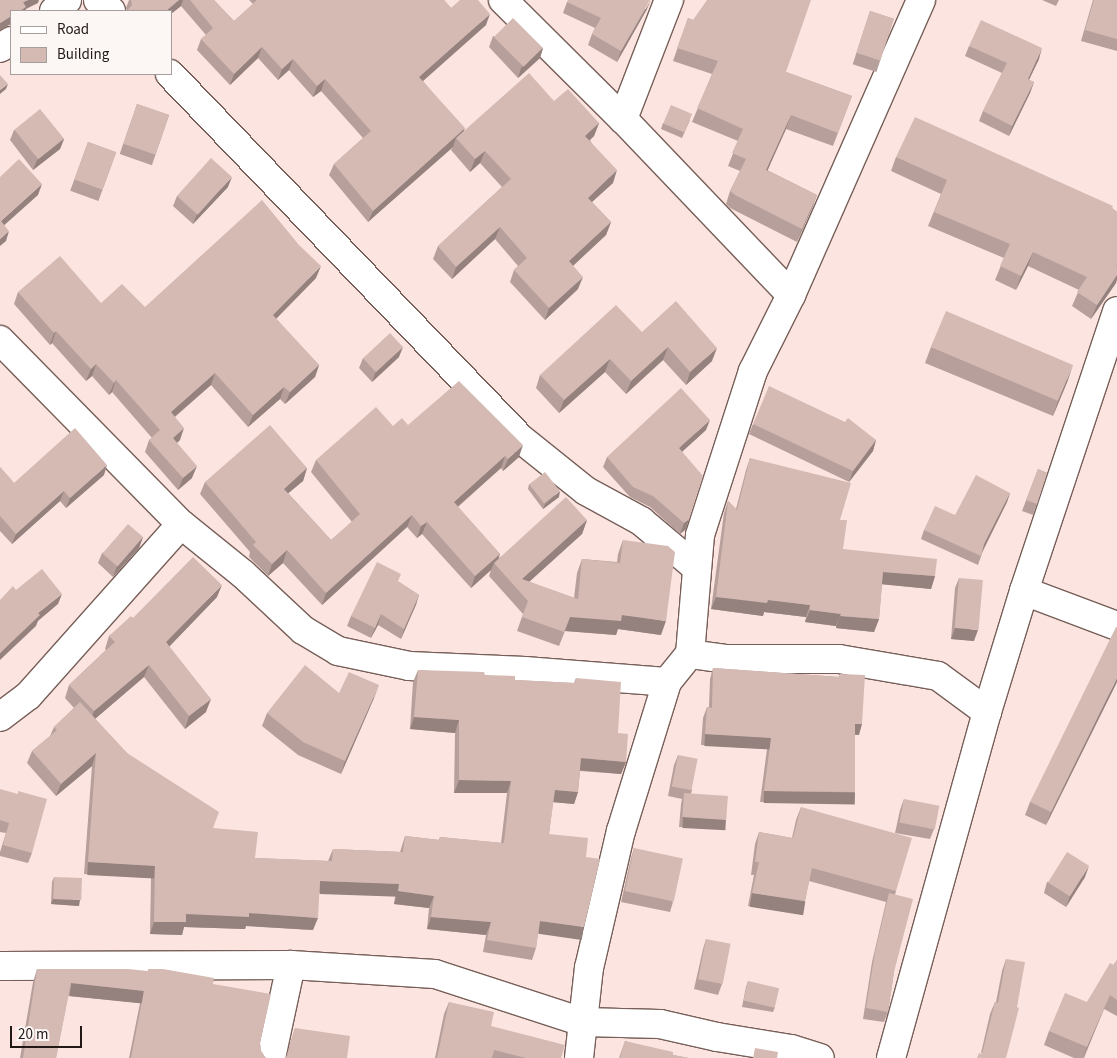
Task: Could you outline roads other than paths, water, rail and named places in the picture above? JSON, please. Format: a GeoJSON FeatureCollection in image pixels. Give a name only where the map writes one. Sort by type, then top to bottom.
{"type":"FeatureCollection","features":[{"type":"Feature","properties":{"kind":"street"},"geometry":{"type":"LineString","coordinates":[[55,10],[68,0]]}},
{"type":"Feature","properties":{"kind":"street"},"geometry":{"type":"LineString","coordinates":[[98,0],[110,10]]}},
{"type":"Feature","properties":{"kind":"street"},"geometry":{"type":"LineString","coordinates":[[503,0],[623,119],[791,295]]}},
{"type":"Feature","properties":{"kind":"street"},"geometry":{"type":"LineString","coordinates":[[623,119],[669,0]]}},
{"type":"Feature","properties":{"kind":"street"},"geometry":{"type":"LineString","coordinates":[[579,1058],[589,968],[621,831],[668,682],[690,654],[700,535],[754,371],[791,295],[921,0]]}},
{"type":"Feature","properties":{"kind":"street"},"geometry":{"type":"LineString","coordinates":[[171,75],[521,439],[586,491],[641,521],[697,568]]}},
{"type":"Feature","properties":{"kind":"street"},"geometry":{"type":"LineString","coordinates":[[891,1058],[987,712],[1024,590],[1117,311]]}},
{"type":"Feature","properties":{"kind":"street"},"geometry":{"type":"LineString","coordinates":[[0,340],[181,524],[243,574],[303,630],[338,651],[409,666],[525,670],[668,682]]}},
{"type":"Feature","properties":{"kind":"street"},"geometry":{"type":"LineString","coordinates":[[0,717],[28,696],[181,524]]}},
{"type":"Feature","properties":{"kind":"street"},"geometry":{"type":"LineString","coordinates":[[1024,590],[1117,626]]}},
{"type":"Feature","properties":{"kind":"street"},"geometry":{"type":"LineString","coordinates":[[690,654],[724,659],[839,659],[938,676],[987,712]]}},
{"type":"Feature","properties":{"kind":"street"},"geometry":{"type":"LineString","coordinates":[[271,1058],[291,965]]}},
{"type":"Feature","properties":{"kind":"street"},"geometry":{"type":"LineString","coordinates":[[0,966],[291,965],[435,974],[583,1022],[660,1024],[717,1037],[791,1049],[820,1058]]}}]}
